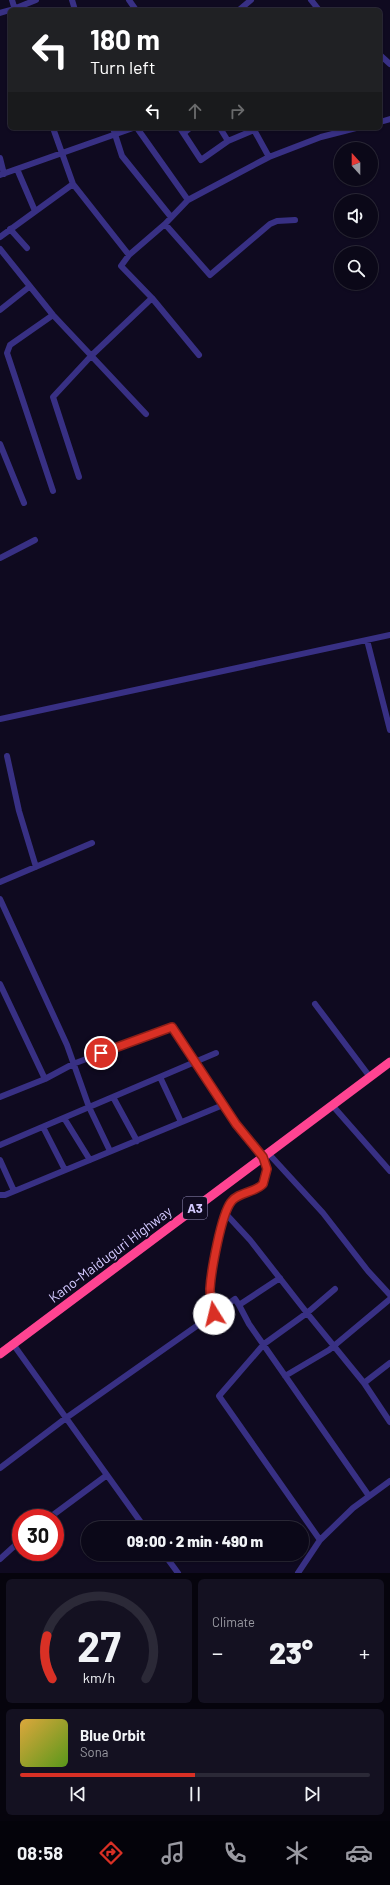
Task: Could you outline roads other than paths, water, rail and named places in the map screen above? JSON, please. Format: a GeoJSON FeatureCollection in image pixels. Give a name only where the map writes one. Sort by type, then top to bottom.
{"type":"FeatureCollection","features":[{"type":"Feature","properties":{"kind":"highway","name":"Kano-Maiduguri Highway"},"geometry":{"type":"LineString","coordinates":[[0,1354],[390,1062]]}},
{"type":"Feature","properties":{"kind":"street"},"geometry":{"type":"LineString","coordinates":[[18,8],[36,0]]}},
{"type":"Feature","properties":{"kind":"street"},"geometry":{"type":"LineString","coordinates":[[242,8],[252,0]]}},
{"type":"Feature","properties":{"kind":"street"},"geometry":{"type":"LineString","coordinates":[[311,0],[317,8]]}},
{"type":"Feature","properties":{"kind":"street"},"geometry":{"type":"LineString","coordinates":[[382,57],[390,64]]}},
{"type":"Feature","properties":{"kind":"street"},"geometry":{"type":"LineString","coordinates":[[54,130],[72,184],[129,255]]}},
{"type":"Feature","properties":{"kind":"street"},"geometry":{"type":"LineString","coordinates":[[138,130],[188,200]]}},
{"type":"Feature","properties":{"kind":"street"},"geometry":{"type":"LineString","coordinates":[[182,130],[201,160],[228,141],[252,130]]}},
{"type":"Feature","properties":{"kind":"street"},"geometry":{"type":"LineString","coordinates":[[221,130],[228,141]]}},
{"type":"Feature","properties":{"kind":"street"},"geometry":{"type":"LineString","coordinates":[[255,130],[269,157]]}},
{"type":"Feature","properties":{"kind":"street"},"geometry":{"type":"LineString","coordinates":[[199,355],[152,298],[121,266],[129,255],[165,224],[188,200],[269,157],[321,137],[348,130]]}},
{"type":"Feature","properties":{"kind":"street"},"geometry":{"type":"LineString","coordinates":[[0,158],[2,174],[61,154],[114,131],[122,156],[171,217]]}},
{"type":"Feature","properties":{"kind":"street"},"geometry":{"type":"LineString","coordinates":[[17,169],[35,211]]}},
{"type":"Feature","properties":{"kind":"street"},"geometry":{"type":"LineString","coordinates":[[0,237],[72,184]]}},
{"type":"Feature","properties":{"kind":"street"},"geometry":{"type":"LineString","coordinates":[[165,224],[210,275],[270,224],[277,221],[295,220]]}},
{"type":"Feature","properties":{"kind":"street"},"geometry":{"type":"LineString","coordinates":[[10,229],[27,248]]}},
{"type":"Feature","properties":{"kind":"street"},"geometry":{"type":"LineString","coordinates":[[0,249],[53,315],[146,414]]}},
{"type":"Feature","properties":{"kind":"street"},"geometry":{"type":"LineString","coordinates":[[0,310],[29,286]]}},
{"type":"Feature","properties":{"kind":"street"},"geometry":{"type":"LineString","coordinates":[[79,477],[53,398],[92,355],[152,298]]}},
{"type":"Feature","properties":{"kind":"street"},"geometry":{"type":"LineString","coordinates":[[53,315],[10,345],[7,353],[53,491]]}},
{"type":"Feature","properties":{"kind":"street"},"geometry":{"type":"LineString","coordinates":[[0,444],[24,503]]}},
{"type":"Feature","properties":{"kind":"street"},"geometry":{"type":"LineString","coordinates":[[0,558],[35,540]]}},
{"type":"Feature","properties":{"kind":"street"},"geometry":{"type":"LineString","coordinates":[[0,719],[390,635]]}},
{"type":"Feature","properties":{"kind":"street"},"geometry":{"type":"LineString","coordinates":[[367,640],[390,730]]}},
{"type":"Feature","properties":{"kind":"street"},"geometry":{"type":"LineString","coordinates":[[7,756],[19,811],[36,867]]}},
{"type":"Feature","properties":{"kind":"street"},"geometry":{"type":"LineString","coordinates":[[0,882],[92,843]]}},
{"type":"Feature","properties":{"kind":"street"},"geometry":{"type":"LineString","coordinates":[[0,899],[67,1045],[89,1107],[110,1151]]}},
{"type":"Feature","properties":{"kind":"street"},"geometry":{"type":"LineString","coordinates":[[0,984],[2,994],[45,1079]]}},
{"type":"Feature","properties":{"kind":"street"},"geometry":{"type":"LineString","coordinates":[[314,1004],[370,1077]]}},
{"type":"Feature","properties":{"kind":"street"},"geometry":{"type":"LineString","coordinates":[[0,1098],[45,1079],[73,1064],[172,1027],[236,1124],[323,1213],[368,1271],[390,1295]]}},
{"type":"Feature","properties":{"kind":"street"},"geometry":{"type":"LineString","coordinates":[[0,1145],[216,1053]]}},
{"type":"Feature","properties":{"kind":"street"},"geometry":{"type":"LineString","coordinates":[[160,1077],[182,1122]]}},
{"type":"Feature","properties":{"kind":"street"},"geometry":{"type":"LineString","coordinates":[[113,1097],[137,1141]]}},
{"type":"Feature","properties":{"kind":"street"},"geometry":{"type":"LineString","coordinates":[[0,1195],[14,1191],[223,1105]]}},
{"type":"Feature","properties":{"kind":"street"},"geometry":{"type":"LineString","coordinates":[[332,1105],[390,1171]]}},
{"type":"Feature","properties":{"kind":"street"},"geometry":{"type":"LineString","coordinates":[[64,1118],[90,1160]]}},
{"type":"Feature","properties":{"kind":"street"},"geometry":{"type":"LineString","coordinates":[[43,1127],[65,1170]]}},
{"type":"Feature","properties":{"kind":"street"},"geometry":{"type":"LineString","coordinates":[[214,1314],[210,1288],[220,1233],[226,1214],[231,1202],[236,1197],[263,1184],[267,1169],[266,1155]]}},
{"type":"Feature","properties":{"kind":"street"},"geometry":{"type":"LineString","coordinates":[[0,1160],[14,1191]]}},
{"type":"Feature","properties":{"kind":"street"},"geometry":{"type":"LineString","coordinates":[[226,1214],[250,1240],[307,1313],[364,1382],[390,1422]]}},
{"type":"Feature","properties":{"kind":"street"},"geometry":{"type":"LineString","coordinates":[[239,1305],[280,1278]]}},
{"type":"Feature","properties":{"kind":"street"},"geometry":{"type":"LineString","coordinates":[[320,1540],[218,1396],[264,1344],[307,1313],[335,1289]]}},
{"type":"Feature","properties":{"kind":"street"},"geometry":{"type":"LineString","coordinates":[[0,1468],[66,1418],[235,1299],[249,1324],[369,1496]]}},
{"type":"Feature","properties":{"kind":"street"},"geometry":{"type":"LineString","coordinates":[[285,1376],[334,1345],[390,1299]]}},
{"type":"Feature","properties":{"kind":"street"},"geometry":{"type":"LineString","coordinates":[[13,1344],[140,1521]]}},
{"type":"Feature","properties":{"kind":"street"},"geometry":{"type":"LineString","coordinates":[[364,1382],[390,1363]]}},
{"type":"Feature","properties":{"kind":"street"},"geometry":{"type":"LineString","coordinates":[[61,1509],[107,1475]]}},
{"type":"Feature","properties":{"kind":"street"},"geometry":{"type":"LineString","coordinates":[[298,1573],[320,1540],[353,1508],[390,1481]]}},
{"type":"Feature","properties":{"kind":"street"},"geometry":{"type":"LineString","coordinates":[[0,1559],[12,1548]]}},
{"type":"Feature","properties":{"kind":"street"},"geometry":{"type":"LineString","coordinates":[[169,1561],[178,1573]]}}]}
